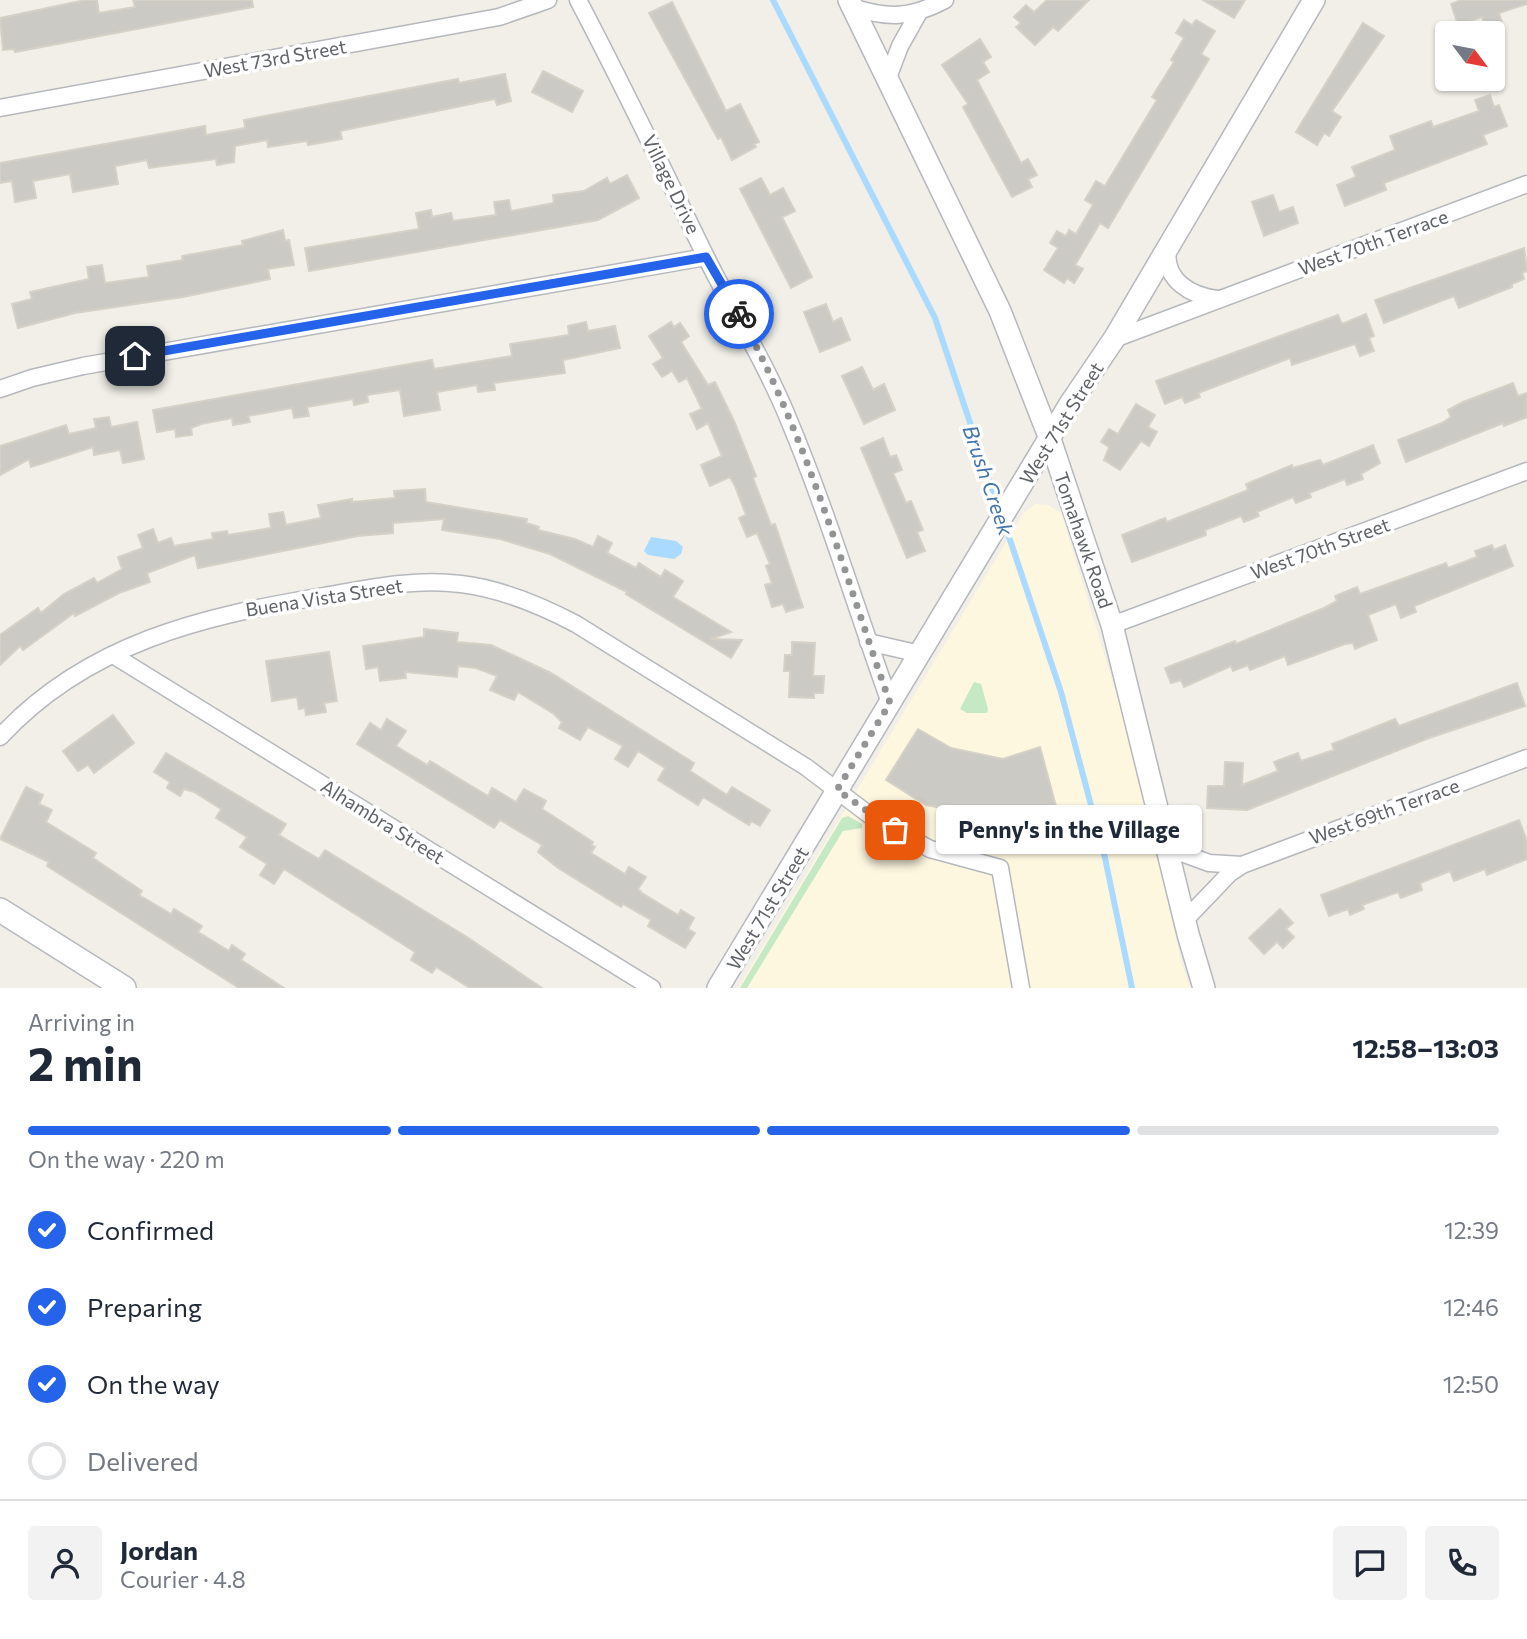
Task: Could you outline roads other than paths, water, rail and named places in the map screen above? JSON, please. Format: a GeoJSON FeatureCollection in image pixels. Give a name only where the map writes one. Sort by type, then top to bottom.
{"type":"FeatureCollection","features":[{"type":"Feature","properties":{"kind":"main road"},"geometry":{"type":"LineString","coordinates":[[0,911],[124,988]]}},
{"type":"Feature","properties":{"kind":"street","name":"West 73rd Street"},"geometry":{"type":"LineString","coordinates":[[0,107],[499,17],[548,0]]}},
{"type":"Feature","properties":{"kind":"street","name":"Village Drive"},"geometry":{"type":"LineString","coordinates":[[578,0],[685,208],[706,257],[755,343],[820,498],[890,703]]}},
{"type":"Feature","properties":{"kind":"street"},"geometry":{"type":"LineString","coordinates":[[850,3],[869,12],[918,14],[945,0]]}},
{"type":"Feature","properties":{"kind":"street","name":"West 71st Street"},"geometry":{"type":"LineString","coordinates":[[718,988],[986,543],[1114,339],[1314,0]]}},
{"type":"Feature","properties":{"kind":"street","name":"Tomahawk Road"},"geometry":{"type":"LineString","coordinates":[[850,3],[1000,311],[1050,439],[1112,625],[1204,988]]}},
{"type":"Feature","properties":{"kind":"street"},"geometry":{"type":"LineString","coordinates":[[888,78],[900,46],[918,14]]}},
{"type":"Feature","properties":{"kind":"street","name":"West 70th Terrace"},"geometry":{"type":"LineString","coordinates":[[1114,339],[1527,184]]}},
{"type":"Feature","properties":{"kind":"street"},"geometry":{"type":"LineString","coordinates":[[1169,246],[1168,266],[1174,278],[1191,292],[1218,299]]}},
{"type":"Feature","properties":{"kind":"street"},"geometry":{"type":"LineString","coordinates":[[0,389],[83,366],[706,257]]}},
{"type":"Feature","properties":{"kind":"street","name":"West 70th Street"},"geometry":{"type":"LineString","coordinates":[[1112,625],[1527,471]]}},
{"type":"Feature","properties":{"kind":"street","name":"Buena Vista Street"},"geometry":{"type":"LineString","coordinates":[[0,737],[64,684],[113,654],[190,623],[288,602],[395,584],[460,584],[489,589],[546,608],[576,624],[806,767],[873,817],[930,849],[1000,868],[1021,988]]}},
{"type":"Feature","properties":{"kind":"street"},"geometry":{"type":"LineString","coordinates":[[869,642],[920,653]]}},
{"type":"Feature","properties":{"kind":"street","name":"Alhambra Street"},"geometry":{"type":"LineString","coordinates":[[113,654],[653,988]]}},
{"type":"Feature","properties":{"kind":"street","name":"West 69th Terrace"},"geometry":{"type":"LineString","coordinates":[[1185,920],[1230,873],[1242,865],[1527,758]]}},
{"type":"Feature","properties":{"kind":"street","name":"West 69th Terrace"},"geometry":{"type":"LineString","coordinates":[[1168,848],[1209,863],[1242,865]]}},
{"type":"Feature","properties":{"kind":"water"},"geometry":{"type":"Polygon","coordinates":[[[651,537],[676,541],[683,547],[681,554],[674,559],[648,555],[644,551],[651,537]]]}},
{"type":"Feature","properties":{"kind":"waterway","name":"Brush Creek"},"geometry":{"type":"LineString","coordinates":[[773,0],[935,318],[1000,512]]}},
{"type":"Feature","properties":{"kind":"waterway","name":"Brush Creek"},"geometry":{"type":"LineString","coordinates":[[1004,522],[1061,692],[1105,858],[1132,988]]}},
{"type":"Feature","properties":{"kind":"place","name":"Penny's in the Village"},"geometry":{"type":"Point","coordinates":[895,830]}}]}
